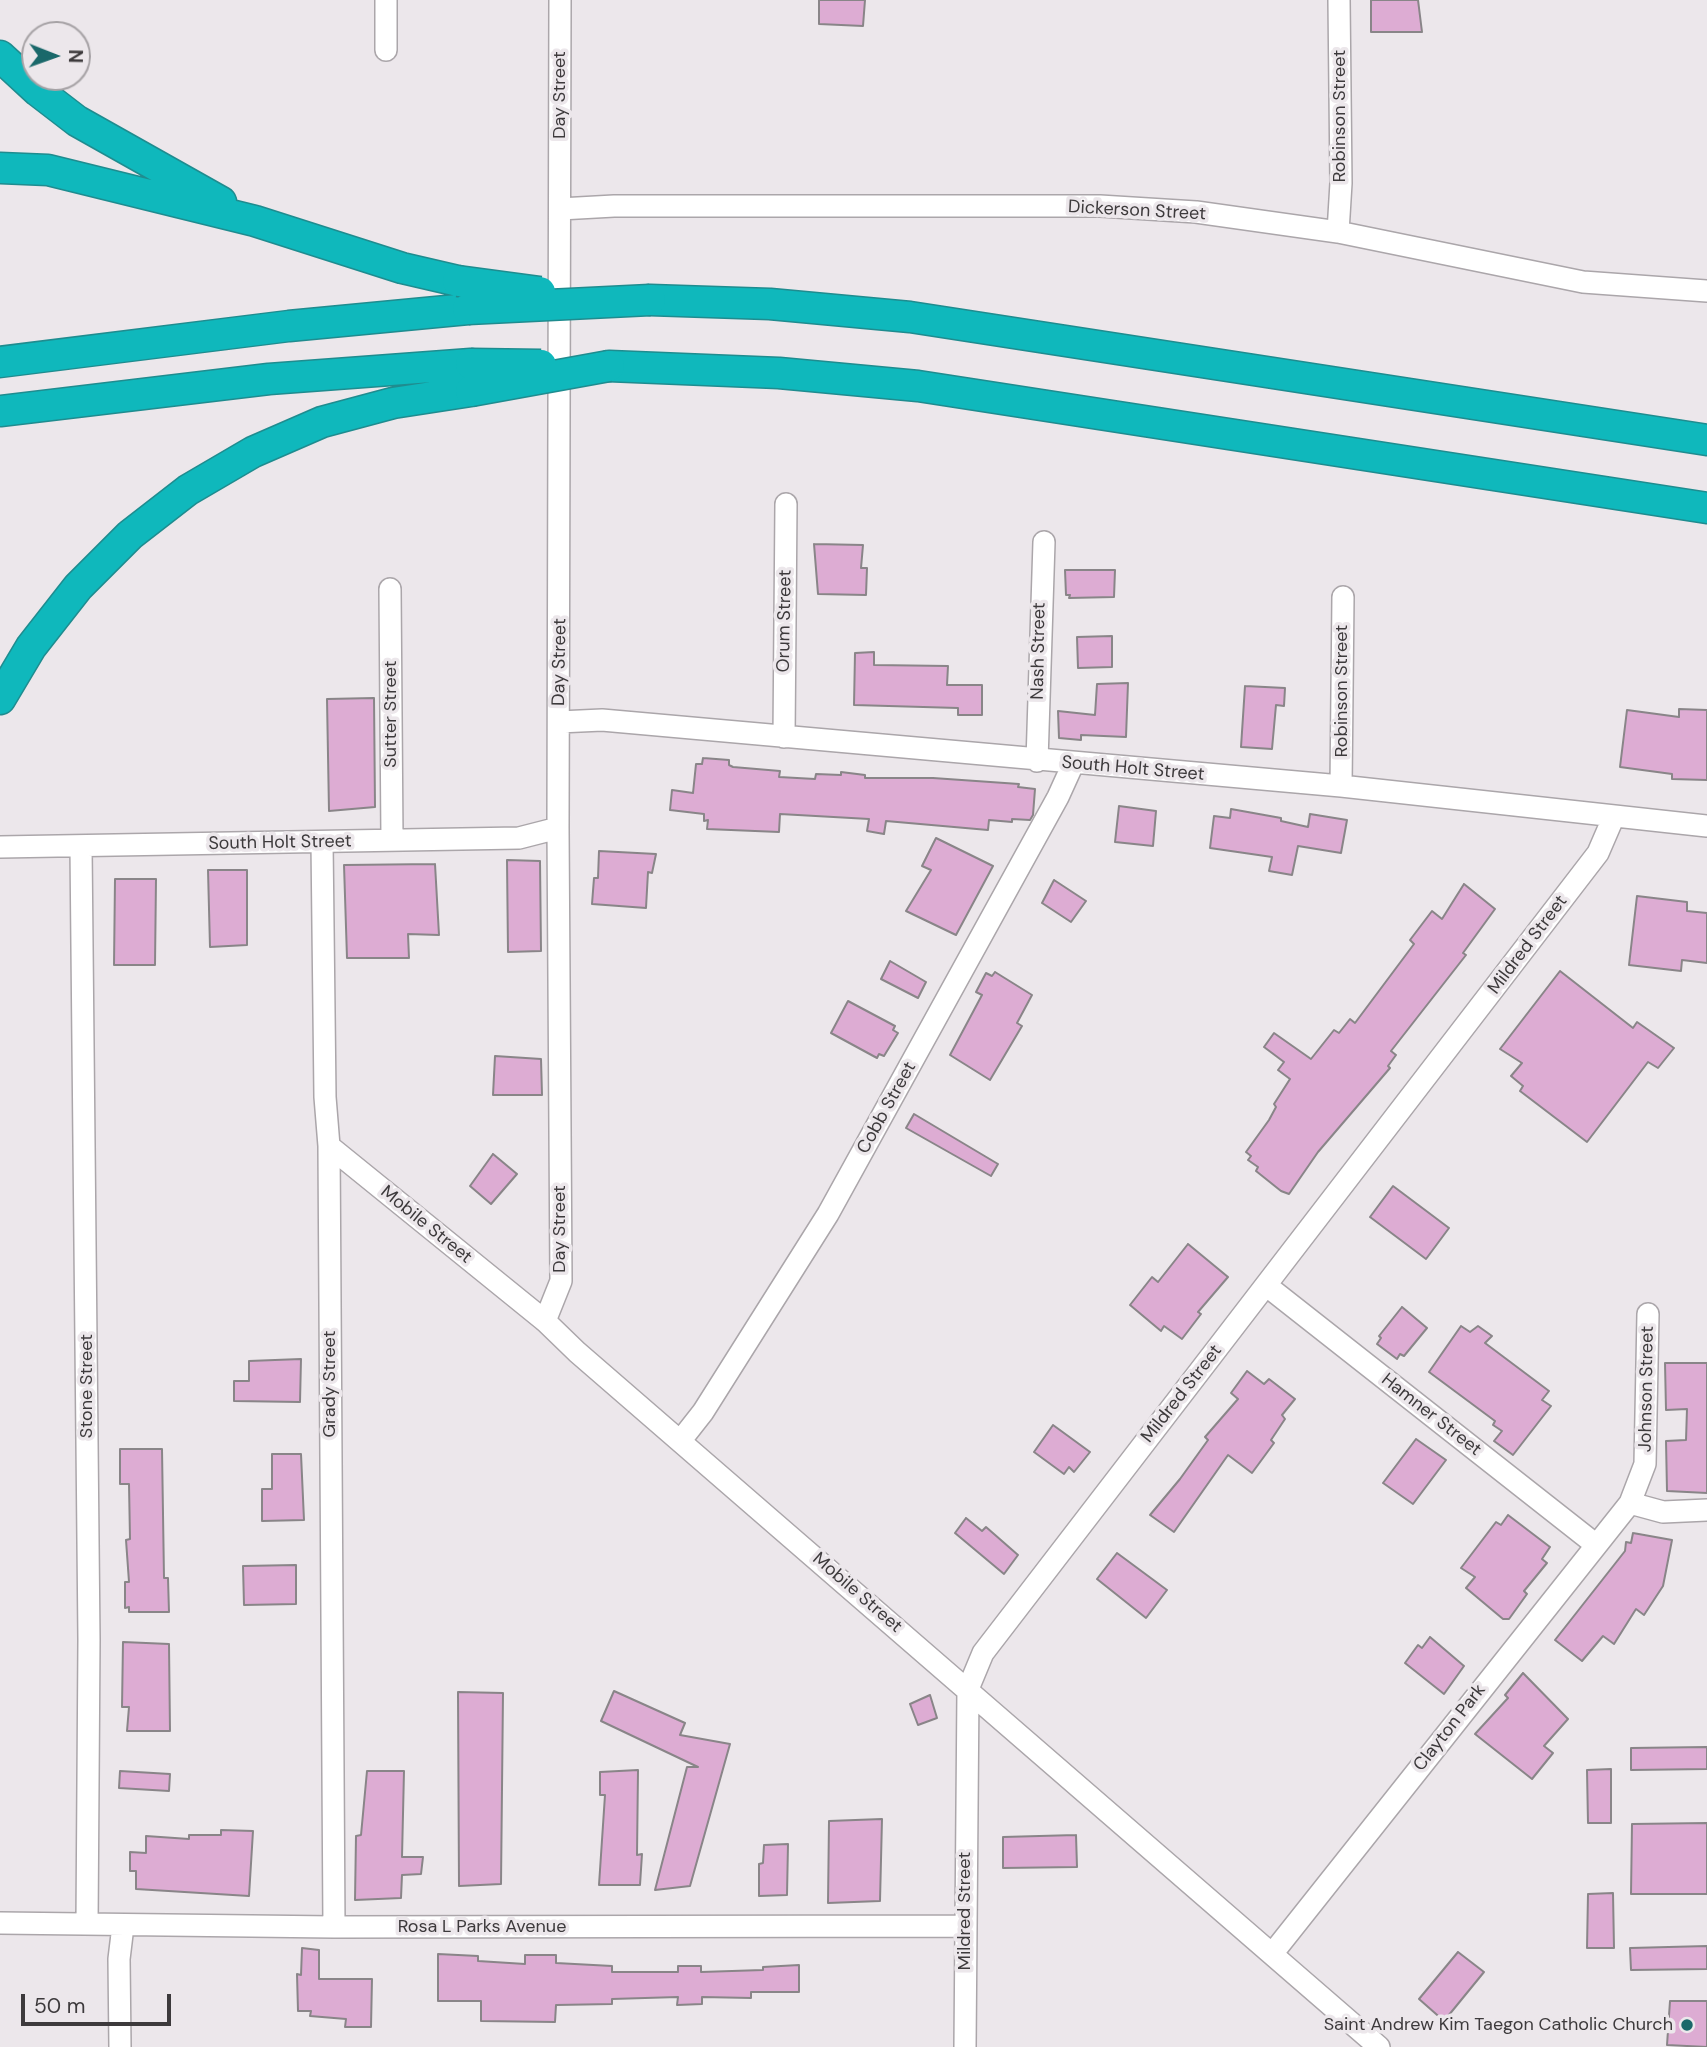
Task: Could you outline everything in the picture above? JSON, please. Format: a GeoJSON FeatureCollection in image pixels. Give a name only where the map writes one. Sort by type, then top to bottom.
{"type":"FeatureCollection","features":[{"type":"Feature","properties":{"kind":"highway"},"geometry":{"type":"LineString","coordinates":[[0,56],[38,91],[77,121],[255,221]]}},
{"type":"Feature","properties":{"kind":"highway"},"geometry":{"type":"LineString","coordinates":[[0,167],[48,170],[255,221],[402,268],[458,281],[606,302]]}},
{"type":"Feature","properties":{"kind":"highway"},"geometry":{"type":"LineString","coordinates":[[0,362],[289,326],[468,309],[650,300],[769,304],[910,317],[1707,440]]}},
{"type":"Feature","properties":{"kind":"highway"},"geometry":{"type":"LineString","coordinates":[[0,411],[269,379],[471,378],[609,366],[779,373],[990,396],[1707,508]]}},
{"type":"Feature","properties":{"kind":"highway"},"geometry":{"type":"LineString","coordinates":[[0,699],[31,647],[78,587],[130,535],[188,490],[253,452],[321,422],[471,378]]}},
{"type":"Feature","properties":{"kind":"street"},"geometry":{"type":"LineString","coordinates":[[386,0],[386,50]]}},
{"type":"Feature","properties":{"kind":"street","name":"Day Street"},"geometry":{"type":"LineString","coordinates":[[545,1321],[561,1281],[558,828],[560,0]]}},
{"type":"Feature","properties":{"kind":"street","name":"Robinson Street"},"geometry":{"type":"LineString","coordinates":[[1338,232],[1341,183],[1339,0]]}},
{"type":"Feature","properties":{"kind":"street","name":"Dickerson Street"},"geometry":{"type":"LineString","coordinates":[[560,209],[614,206],[1101,206],[1196,212],[1338,232],[1583,282],[1707,291]]}},
{"type":"Feature","properties":{"kind":"street","name":"Orum Street"},"geometry":{"type":"LineString","coordinates":[[784,737],[786,504]]}},
{"type":"Feature","properties":{"kind":"street","name":"Nash Street"},"geometry":{"type":"LineString","coordinates":[[1037,761],[1044,542]]}},
{"type":"Feature","properties":{"kind":"street","name":"Sutter Street"},"geometry":{"type":"LineString","coordinates":[[390,589],[392,839]]}},
{"type":"Feature","properties":{"kind":"street","name":"Robinson Street"},"geometry":{"type":"LineString","coordinates":[[1341,786],[1343,597]]}},
{"type":"Feature","properties":{"kind":"street","name":"South Holt Street"},"geometry":{"type":"LineString","coordinates":[[559,722],[602,720],[1037,761],[1341,786],[1707,826]]}},
{"type":"Feature","properties":{"kind":"street","name":"Cobb Street"},"geometry":{"type":"LineString","coordinates":[[681,1440],[703,1412],[828,1214],[1058,797],[1073,764]]}},
{"type":"Feature","properties":{"kind":"street","name":"Mildred Street"},"geometry":{"type":"LineString","coordinates":[[965,2047],[968,1689],[983,1653],[1598,853],[1614,816]]}},
{"type":"Feature","properties":{"kind":"street","name":"South Holt Street"},"geometry":{"type":"LineString","coordinates":[[0,848],[519,838],[558,828]]}},
{"type":"Feature","properties":{"kind":"street","name":"Grady Street"},"geometry":{"type":"LineString","coordinates":[[322,842],[324,1097],[329,1146],[334,1927]]}},
{"type":"Feature","properties":{"kind":"street","name":"Stone Street"},"geometry":{"type":"LineString","coordinates":[[81,847],[89,1640],[87,1924]]}},
{"type":"Feature","properties":{"kind":"street","name":"Mobile Street"},"geometry":{"type":"LineString","coordinates":[[329,1146],[545,1321],[577,1352],[1379,2047]]}},
{"type":"Feature","properties":{"kind":"street","name":"Hamner Street"},"geometry":{"type":"LineString","coordinates":[[1267,1286],[1595,1544]]}},
{"type":"Feature","properties":{"kind":"street","name":"Johnson Street"},"geometry":{"type":"LineString","coordinates":[[1630,1503],[1646,1464],[1648,1314]]}},
{"type":"Feature","properties":{"kind":"street"},"geometry":{"type":"LineString","coordinates":[[1630,1503],[1663,1512],[1707,1510]]}},
{"type":"Feature","properties":{"kind":"street","name":"Clayton Park"},"geometry":{"type":"LineString","coordinates":[[1272,1954],[1630,1503]]}},
{"type":"Feature","properties":{"kind":"street","name":"Rosa L Parks Avenue"},"geometry":{"type":"LineString","coordinates":[[0,1923],[334,1927],[964,1926]]}},
{"type":"Feature","properties":{"kind":"street"},"geometry":{"type":"LineString","coordinates":[[120,2047],[119,1959],[123,1926]]}},
{"type":"Feature","properties":{"kind":"building"},"geometry":{"type":"Polygon","coordinates":[[[819,0],[865,0],[863,26],[819,24],[819,0]]]}},
{"type":"Feature","properties":{"kind":"building"},"geometry":{"type":"Polygon","coordinates":[[[1371,0],[1418,0],[1422,32],[1371,32],[1371,0]]]}},
{"type":"Feature","properties":{"kind":"building"},"geometry":{"type":"Polygon","coordinates":[[[814,544],[863,545],[861,568],[867,568],[866,595],[818,594],[814,544]]]}},
{"type":"Feature","properties":{"kind":"building"},"geometry":{"type":"Polygon","coordinates":[[[1065,570],[1115,570],[1114,597],[1069,598],[1070,595],[1066,595],[1065,570]]]}},
{"type":"Feature","properties":{"kind":"building"},"geometry":{"type":"Polygon","coordinates":[[[1112,636],[1112,667],[1078,668],[1077,637],[1112,636]]]}},
{"type":"Feature","properties":{"kind":"building"},"geometry":{"type":"Polygon","coordinates":[[[874,652],[874,665],[948,666],[947,685],[982,685],[982,715],[958,715],[958,708],[854,705],[855,653],[874,652]]]}},
{"type":"Feature","properties":{"kind":"building"},"geometry":{"type":"Polygon","coordinates":[[[1128,683],[1126,737],[1081,735],[1081,740],[1059,738],[1058,711],[1095,715],[1097,684],[1128,683]]]}},
{"type":"Feature","properties":{"kind":"building"},"geometry":{"type":"Polygon","coordinates":[[[1245,686],[1285,688],[1284,706],[1276,705],[1272,749],[1241,747],[1245,686]]]}},
{"type":"Feature","properties":{"kind":"building"},"geometry":{"type":"Polygon","coordinates":[[[374,698],[375,807],[329,811],[327,699],[374,698]]]}},
{"type":"Feature","properties":{"kind":"building"},"geometry":{"type":"Polygon","coordinates":[[[1679,709],[1707,710],[1707,780],[1672,779],[1672,774],[1620,767],[1627,710],[1679,717],[1679,709]]]}},
{"type":"Feature","properties":{"kind":"building"},"geometry":{"type":"Polygon","coordinates":[[[703,758],[729,760],[729,765],[733,767],[780,771],[779,777],[815,779],[816,774],[841,775],[841,772],[865,775],[865,778],[933,778],[1019,784],[1018,787],[1035,789],[1033,815],[1030,820],[989,820],[988,830],[886,821],[884,834],[867,831],[869,819],[780,814],[779,832],[707,829],[708,820],[704,821],[704,814],[670,810],[672,790],[693,793],[696,764],[702,764],[703,758]]]}},
{"type":"Feature","properties":{"kind":"building"},"geometry":{"type":"Polygon","coordinates":[[[1119,806],[1156,811],[1153,846],[1115,842],[1119,806]]]}},
{"type":"Feature","properties":{"kind":"building"},"geometry":{"type":"Polygon","coordinates":[[[1231,809],[1281,818],[1281,821],[1308,827],[1310,814],[1347,820],[1341,853],[1298,846],[1292,875],[1269,871],[1272,857],[1210,848],[1214,816],[1230,818],[1231,809]]]}},
{"type":"Feature","properties":{"kind":"building"},"geometry":{"type":"Polygon","coordinates":[[[936,838],[993,866],[956,935],[906,911],[931,870],[922,866],[936,838]]]}},
{"type":"Feature","properties":{"kind":"building"},"geometry":{"type":"Polygon","coordinates":[[[599,851],[656,854],[652,873],[648,872],[646,908],[592,904],[594,878],[598,878],[599,851]]]}},
{"type":"Feature","properties":{"kind":"building"},"geometry":{"type":"Polygon","coordinates":[[[507,860],[540,861],[541,951],[508,952],[507,860]]]}},
{"type":"Feature","properties":{"kind":"building"},"geometry":{"type":"Polygon","coordinates":[[[435,864],[439,935],[408,934],[409,958],[347,958],[344,865],[435,864]]]}},
{"type":"Feature","properties":{"kind":"building"},"geometry":{"type":"Polygon","coordinates":[[[208,870],[247,870],[247,945],[210,947],[208,870]]]}},
{"type":"Feature","properties":{"kind":"building"},"geometry":{"type":"Polygon","coordinates":[[[115,879],[156,879],[155,965],[114,965],[115,879]]]}},
{"type":"Feature","properties":{"kind":"building"},"geometry":{"type":"Polygon","coordinates":[[[1054,880],[1086,901],[1071,922],[1042,903],[1054,880]]]}},
{"type":"Feature","properties":{"kind":"building"},"geometry":{"type":"Polygon","coordinates":[[[1464,884],[1495,909],[1463,953],[1466,955],[1391,1051],[1396,1055],[1388,1066],[1390,1068],[1318,1152],[1289,1194],[1281,1191],[1256,1171],[1258,1167],[1248,1160],[1251,1156],[1246,1152],[1269,1120],[1276,1107],[1274,1104],[1290,1079],[1278,1070],[1284,1062],[1264,1047],[1274,1033],[1311,1059],[1334,1030],[1339,1033],[1350,1019],[1355,1023],[1414,944],[1410,940],[1432,911],[1442,919],[1464,884]]]}},
{"type":"Feature","properties":{"kind":"building"},"geometry":{"type":"Polygon","coordinates":[[[1637,896],[1687,902],[1687,911],[1707,913],[1707,963],[1682,960],[1681,971],[1629,965],[1637,896]]]}},
{"type":"Feature","properties":{"kind":"building"},"geometry":{"type":"Polygon","coordinates":[[[890,961],[926,982],[918,998],[881,979],[890,961]]]}},
{"type":"Feature","properties":{"kind":"building"},"geometry":{"type":"Polygon","coordinates":[[[1560,971],[1633,1028],[1637,1022],[1674,1048],[1658,1068],[1648,1062],[1587,1142],[1520,1091],[1523,1086],[1511,1076],[1522,1063],[1500,1049],[1560,971]]]}},
{"type":"Feature","properties":{"kind":"building"},"geometry":{"type":"Polygon","coordinates":[[[995,972],[1032,995],[1017,1023],[1022,1026],[990,1080],[950,1055],[982,995],[976,992],[986,973],[992,976],[995,972]]]}},
{"type":"Feature","properties":{"kind":"building"},"geometry":{"type":"Polygon","coordinates":[[[848,1001],[895,1026],[893,1030],[898,1033],[884,1056],[879,1054],[877,1058],[831,1033],[848,1001]]]}},
{"type":"Feature","properties":{"kind":"building"},"geometry":{"type":"Polygon","coordinates":[[[495,1056],[541,1059],[542,1095],[493,1095],[495,1056]]]}},
{"type":"Feature","properties":{"kind":"building"},"geometry":{"type":"Polygon","coordinates":[[[914,1114],[998,1164],[991,1176],[906,1128],[914,1114]]]}},
{"type":"Feature","properties":{"kind":"building"},"geometry":{"type":"Polygon","coordinates":[[[493,1154],[517,1174],[491,1204],[470,1186],[493,1154]]]}},
{"type":"Feature","properties":{"kind":"building"},"geometry":{"type":"Polygon","coordinates":[[[1393,1186],[1449,1228],[1426,1259],[1370,1217],[1393,1186]]]}},
{"type":"Feature","properties":{"kind":"building"},"geometry":{"type":"Polygon","coordinates":[[[1188,1244],[1228,1277],[1198,1312],[1201,1314],[1182,1339],[1164,1326],[1161,1331],[1130,1305],[1152,1277],[1158,1282],[1188,1244]]]}},
{"type":"Feature","properties":{"kind":"building"},"geometry":{"type":"Polygon","coordinates":[[[1402,1307],[1427,1328],[1404,1356],[1400,1354],[1397,1359],[1377,1344],[1381,1338],[1379,1336],[1402,1307]]]}},
{"type":"Feature","properties":{"kind":"building"},"geometry":{"type":"Polygon","coordinates":[[[1461,1326],[1470,1332],[1478,1326],[1492,1336],[1485,1343],[1549,1391],[1542,1400],[1551,1406],[1513,1455],[1494,1441],[1502,1431],[1493,1425],[1495,1421],[1429,1372],[1461,1326]]]}},
{"type":"Feature","properties":{"kind":"building"},"geometry":{"type":"Polygon","coordinates":[[[301,1359],[300,1402],[234,1401],[234,1381],[249,1381],[249,1361],[301,1359]]]}},
{"type":"Feature","properties":{"kind":"building"},"geometry":{"type":"Polygon","coordinates":[[[1665,1363],[1707,1363],[1707,1493],[1667,1491],[1666,1441],[1686,1440],[1687,1409],[1666,1410],[1665,1363]]]}},
{"type":"Feature","properties":{"kind":"building"},"geometry":{"type":"Polygon","coordinates":[[[1247,1371],[1264,1384],[1269,1379],[1295,1399],[1282,1415],[1285,1419],[1271,1440],[1274,1443],[1252,1473],[1228,1455],[1174,1532],[1150,1515],[1208,1440],[1205,1437],[1238,1399],[1231,1393],[1247,1371]]]}},
{"type":"Feature","properties":{"kind":"building"},"geometry":{"type":"Polygon","coordinates":[[[1053,1425],[1090,1452],[1074,1472],[1069,1467],[1064,1474],[1034,1452],[1053,1425]]]}},
{"type":"Feature","properties":{"kind":"building"},"geometry":{"type":"Polygon","coordinates":[[[1416,1439],[1446,1460],[1413,1504],[1383,1483],[1416,1439]]]}},
{"type":"Feature","properties":{"kind":"building"},"geometry":{"type":"Polygon","coordinates":[[[120,1449],[162,1449],[164,1578],[168,1578],[169,1612],[129,1612],[129,1607],[125,1608],[125,1582],[129,1582],[126,1540],[130,1539],[129,1484],[120,1484],[120,1449]]]}},
{"type":"Feature","properties":{"kind":"building"},"geometry":{"type":"Polygon","coordinates":[[[272,1454],[301,1454],[304,1520],[262,1521],[262,1489],[272,1489],[272,1454]]]}},
{"type":"Feature","properties":{"kind":"building"},"geometry":{"type":"Polygon","coordinates":[[[1508,1515],[1550,1547],[1542,1559],[1547,1563],[1524,1591],[1527,1594],[1509,1619],[1503,1619],[1466,1588],[1475,1577],[1461,1568],[1496,1522],[1501,1525],[1508,1515]]]}},
{"type":"Feature","properties":{"kind":"building"},"geometry":{"type":"Polygon","coordinates":[[[966,1518],[982,1531],[986,1527],[1018,1555],[1004,1574],[955,1533],[966,1518]]]}},
{"type":"Feature","properties":{"kind":"building"},"geometry":{"type":"Polygon","coordinates":[[[1633,1533],[1672,1540],[1663,1586],[1644,1615],[1636,1609],[1614,1644],[1603,1636],[1582,1661],[1555,1640],[1625,1551],[1626,1542],[1631,1543],[1633,1533]]]}},
{"type":"Feature","properties":{"kind":"building"},"geometry":{"type":"Polygon","coordinates":[[[1117,1553],[1167,1590],[1146,1618],[1097,1579],[1117,1553]]]}},
{"type":"Feature","properties":{"kind":"building"},"geometry":{"type":"Polygon","coordinates":[[[296,1565],[296,1604],[244,1605],[243,1566],[296,1565]]]}},
{"type":"Feature","properties":{"kind":"building"},"geometry":{"type":"Polygon","coordinates":[[[1430,1637],[1464,1666],[1444,1694],[1405,1663],[1418,1645],[1422,1648],[1430,1637]]]}},
{"type":"Feature","properties":{"kind":"building"},"geometry":{"type":"Polygon","coordinates":[[[123,1642],[169,1644],[170,1731],[127,1731],[129,1707],[122,1707],[123,1642]]]}},
{"type":"Feature","properties":{"kind":"building"},"geometry":{"type":"Polygon","coordinates":[[[1523,1673],[1568,1719],[1544,1746],[1553,1753],[1532,1779],[1475,1734],[1508,1698],[1505,1695],[1523,1673]]]}},
{"type":"Feature","properties":{"kind":"building"},"geometry":{"type":"Polygon","coordinates":[[[614,1691],[685,1723],[680,1735],[730,1744],[690,1886],[655,1890],[687,1767],[698,1767],[601,1721],[614,1691]]]}},
{"type":"Feature","properties":{"kind":"building"},"geometry":{"type":"Polygon","coordinates":[[[458,1692],[503,1693],[501,1884],[459,1886],[458,1692]]]}},
{"type":"Feature","properties":{"kind":"building"},"geometry":{"type":"Polygon","coordinates":[[[930,1695],[937,1718],[918,1725],[910,1704],[930,1695]]]}},
{"type":"Feature","properties":{"kind":"building"},"geometry":{"type":"Polygon","coordinates":[[[1707,1747],[1707,1769],[1631,1770],[1631,1748],[1707,1747]]]}},
{"type":"Feature","properties":{"kind":"building"},"geometry":{"type":"Polygon","coordinates":[[[1611,1769],[1611,1823],[1588,1823],[1587,1770],[1611,1769]]]}},
{"type":"Feature","properties":{"kind":"building"},"geometry":{"type":"Polygon","coordinates":[[[638,1770],[637,1855],[642,1854],[640,1885],[599,1885],[605,1795],[600,1795],[600,1772],[638,1770]]]}},
{"type":"Feature","properties":{"kind":"building"},"geometry":{"type":"Polygon","coordinates":[[[120,1771],[170,1774],[169,1791],[119,1788],[120,1771]]]}},
{"type":"Feature","properties":{"kind":"building"},"geometry":{"type":"Polygon","coordinates":[[[367,1771],[404,1771],[402,1857],[423,1857],[421,1874],[402,1875],[401,1898],[355,1900],[356,1836],[361,1835],[367,1771]]]}},
{"type":"Feature","properties":{"kind":"building"},"geometry":{"type":"Polygon","coordinates":[[[882,1819],[880,1901],[828,1903],[829,1821],[882,1819]]]}},
{"type":"Feature","properties":{"kind":"building"},"geometry":{"type":"Polygon","coordinates":[[[1707,1823],[1707,1894],[1631,1894],[1632,1824],[1707,1823]]]}},
{"type":"Feature","properties":{"kind":"building"},"geometry":{"type":"Polygon","coordinates":[[[221,1830],[253,1831],[249,1896],[136,1889],[136,1871],[130,1871],[130,1852],[146,1853],[146,1836],[189,1839],[189,1835],[221,1835],[221,1830]]]}},
{"type":"Feature","properties":{"kind":"building"},"geometry":{"type":"Polygon","coordinates":[[[1076,1835],[1077,1867],[1003,1868],[1003,1837],[1076,1835]]]}},
{"type":"Feature","properties":{"kind":"building"},"geometry":{"type":"Polygon","coordinates":[[[788,1844],[787,1895],[759,1896],[759,1864],[763,1863],[764,1845],[788,1844]]]}},
{"type":"Feature","properties":{"kind":"building"},"geometry":{"type":"Polygon","coordinates":[[[1613,1893],[1614,1948],[1587,1948],[1588,1894],[1613,1893]]]}},
{"type":"Feature","properties":{"kind":"building"},"geometry":{"type":"Polygon","coordinates":[[[1707,1946],[1707,1969],[1631,1970],[1630,1948],[1707,1946]]]}},
{"type":"Feature","properties":{"kind":"building"},"geometry":{"type":"Polygon","coordinates":[[[302,1948],[319,1950],[319,1979],[372,1979],[371,2027],[345,2027],[346,2019],[310,2016],[311,2011],[298,2011],[297,1974],[301,1975],[302,1948]]]}},
{"type":"Feature","properties":{"kind":"building"},"geometry":{"type":"Polygon","coordinates":[[[1458,1952],[1484,1972],[1444,2021],[1419,1999],[1458,1952]]]}},
{"type":"Feature","properties":{"kind":"building"},"geometry":{"type":"Polygon","coordinates":[[[438,1954],[478,1956],[478,1961],[525,1964],[525,1955],[556,1955],[556,1963],[612,1966],[612,1972],[678,1972],[678,1966],[701,1966],[701,1972],[763,1970],[763,1967],[799,1965],[799,1992],[751,1992],[751,1998],[702,1997],[702,2004],[677,2005],[678,1997],[612,1999],[612,2004],[556,2005],[555,2022],[481,2021],[481,2001],[438,2001],[438,1954]]]}},
{"type":"Feature","properties":{"kind":"building","name":"Saint Andrew Kim Taegon Catholic Church"},"geometry":{"type":"Polygon","coordinates":[[[1670,2001],[1707,2001],[1707,2047],[1667,2045],[1670,2001]]]}},
{"type":"Feature","properties":{"kind":"place","name":"Saint Andrew Kim Taegon Catholic Church"},"geometry":{"type":"Point","coordinates":[1687,2025]}}]}
